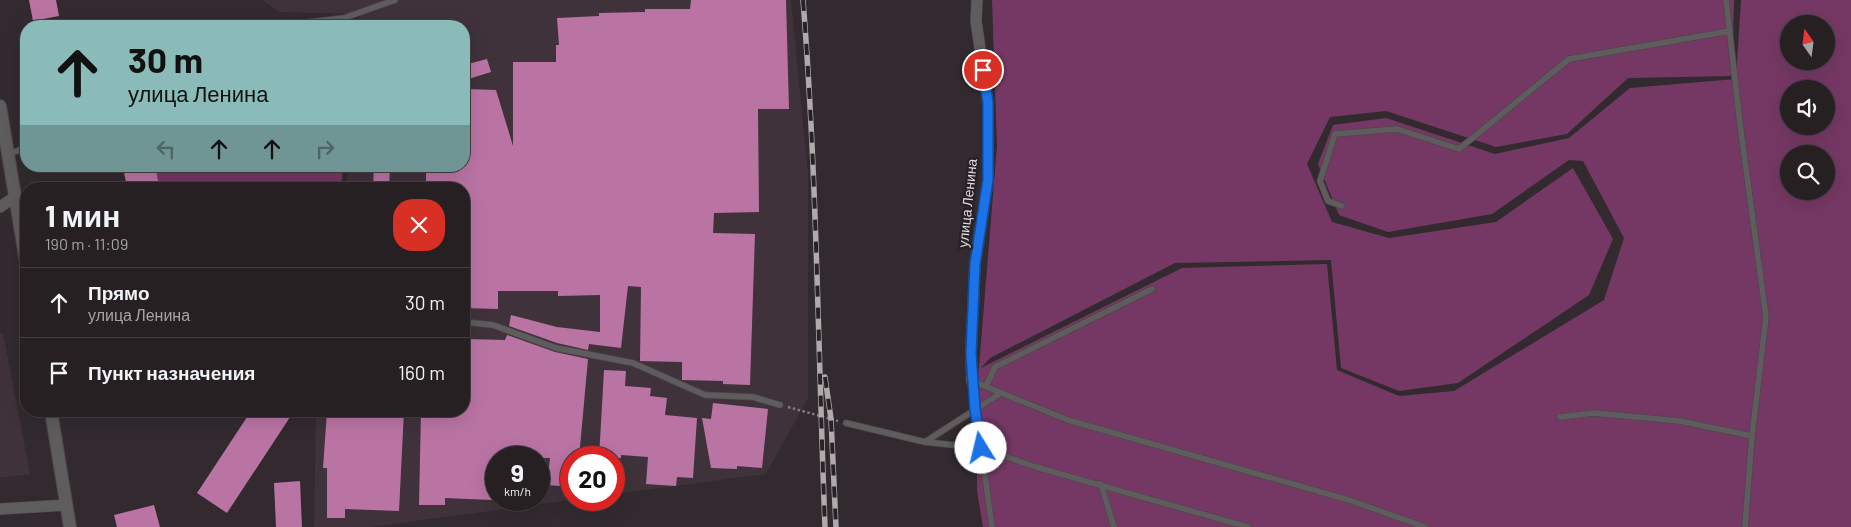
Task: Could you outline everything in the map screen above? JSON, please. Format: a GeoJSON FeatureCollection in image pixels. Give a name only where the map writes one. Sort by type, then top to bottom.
{"type":"FeatureCollection","features":[{"type":"Feature","properties":{"kind":"street","name":"улица Ленина"},"geometry":{"type":"LineString","coordinates":[[972,381],[971,354],[975,264],[988,180],[988,103],[976,21],[977,0]]}},
{"type":"Feature","properties":{"kind":"street"},"geometry":{"type":"LineString","coordinates":[[1,113],[20,223]]}},
{"type":"Feature","properties":{"kind":"street"},"geometry":{"type":"LineString","coordinates":[[0,207],[16,197]]}},
{"type":"Feature","properties":{"kind":"street"},"geometry":{"type":"LineString","coordinates":[[52,417],[70,527]]}},
{"type":"Feature","properties":{"kind":"street"},"geometry":{"type":"LineString","coordinates":[[0,509],[67,505]]}},
{"type":"Feature","properties":{"kind":"lane"},"geometry":{"type":"LineString","coordinates":[[328,20],[344,18],[395,0]]}},
{"type":"Feature","properties":{"kind":"lane"},"geometry":{"type":"LineString","coordinates":[[1726,0],[1740,124],[1766,317],[1752,436],[1745,527]]}},
{"type":"Feature","properties":{"kind":"lane"},"geometry":{"type":"LineString","coordinates":[[1342,206],[1328,201],[1320,182],[1335,134],[1397,129],[1459,149],[1570,59],[1730,31]]}},
{"type":"Feature","properties":{"kind":"lane"},"geometry":{"type":"LineString","coordinates":[[8,154],[20,150]]}},
{"type":"Feature","properties":{"kind":"lane"},"geometry":{"type":"LineString","coordinates":[[986,386],[995,367],[1152,288]]}},
{"type":"Feature","properties":{"kind":"lane"},"geometry":{"type":"LineString","coordinates":[[470,323],[493,325],[556,348],[633,364],[705,395],[753,397],[780,404]]}},
{"type":"Feature","properties":{"kind":"lane"},"geometry":{"type":"LineString","coordinates":[[992,527],[972,381],[1068,420],[1349,500],[1424,527]]}},
{"type":"Feature","properties":{"kind":"lane"},"geometry":{"type":"LineString","coordinates":[[925,442],[1001,393]]}},
{"type":"Feature","properties":{"kind":"lane"},"geometry":{"type":"LineString","coordinates":[[1560,418],[1573,414],[1594,413],[1680,421],[1752,436]]}},
{"type":"Feature","properties":{"kind":"lane"},"geometry":{"type":"LineString","coordinates":[[846,423],[925,442],[981,448],[1036,467],[1248,527]]}},
{"type":"Feature","properties":{"kind":"lane"},"geometry":{"type":"LineString","coordinates":[[1101,484],[1114,527]]}},
{"type":"Feature","properties":{"kind":"path"},"geometry":{"type":"LineString","coordinates":[[780,404],[846,423]]}},
{"type":"Feature","properties":{"kind":"shaded area"},"geometry":{"type":"Polygon","coordinates":[[[262,0],[791,0],[808,173],[808,398],[766,474],[625,493],[625,446],[560,446],[560,501],[550,503],[550,446],[485,446],[485,511],[489,511],[370,527],[314,527],[316,417],[470,417],[470,182],[347,182],[347,172],[470,172],[470,20],[360,20],[360,14],[279,12],[262,0]]]}},
{"type":"Feature","properties":{"kind":"shaded area"},"geometry":{"type":"Polygon","coordinates":[[[992,0],[1734,0],[1732,76],[1628,78],[1567,134],[1496,147],[1386,111],[1330,117],[1307,164],[1332,222],[1389,238],[1496,222],[1573,168],[1613,239],[1589,295],[1458,383],[1399,391],[1341,368],[1331,260],[1175,263],[990,358],[981,368],[1182,268],[1327,264],[1337,370],[1399,396],[1454,391],[1604,300],[1624,238],[1583,161],[1569,160],[1492,214],[1388,232],[1339,215],[1318,164],[1333,125],[1386,118],[1495,154],[1569,138],[1630,88],[1736,79],[1741,0],[1851,0],[1851,527],[983,527],[977,491],[977,391],[997,146],[992,0]]]}},
{"type":"Feature","properties":{"kind":"shaded area"},"geometry":{"type":"Polygon","coordinates":[[[156,172],[342,172],[342,182],[158,182],[156,172]]]}},
{"type":"Feature","properties":{"kind":"shaded area"},"geometry":{"type":"Polygon","coordinates":[[[0,333],[3,333],[30,474],[0,478],[0,333]]]}},
{"type":"Feature","properties":{"kind":"building"},"geometry":{"type":"Polygon","coordinates":[[[29,0],[56,0],[59,16],[33,20],[29,0]]]}},
{"type":"Feature","properties":{"kind":"building"},"geometry":{"type":"Polygon","coordinates":[[[691,0],[786,0],[789,109],[758,109],[759,212],[714,213],[713,233],[755,234],[750,385],[723,384],[723,381],[682,380],[682,362],[640,361],[641,287],[628,286],[621,348],[589,344],[588,350],[557,343],[509,326],[511,315],[557,327],[600,332],[600,295],[558,296],[558,291],[498,291],[498,309],[470,308],[470,182],[426,182],[426,172],[470,172],[470,89],[496,90],[513,146],[513,62],[556,62],[556,45],[559,45],[557,18],[599,16],[599,13],[645,12],[645,9],[690,9],[691,0]]]}},
{"type":"Feature","properties":{"kind":"building"},"geometry":{"type":"Polygon","coordinates":[[[487,59],[491,72],[470,78],[470,63],[487,59]]]}},
{"type":"Feature","properties":{"kind":"building"},"geometry":{"type":"Polygon","coordinates":[[[124,172],[156,172],[158,182],[126,182],[124,172]]]}},
{"type":"Feature","properties":{"kind":"building"},"geometry":{"type":"Polygon","coordinates":[[[374,172],[390,172],[389,182],[373,182],[374,172]]]}},
{"type":"Feature","properties":{"kind":"building"},"geometry":{"type":"Polygon","coordinates":[[[507,335],[555,352],[588,359],[580,446],[560,446],[560,486],[550,485],[550,446],[485,446],[485,500],[445,498],[445,505],[419,505],[421,417],[470,417],[470,339],[505,340],[507,335]]]}},
{"type":"Feature","properties":{"kind":"building"},"geometry":{"type":"Polygon","coordinates":[[[604,370],[626,371],[625,386],[651,388],[650,396],[667,398],[665,415],[697,418],[693,478],[677,477],[676,486],[646,484],[648,457],[625,455],[625,446],[600,446],[604,370]]]}},
{"type":"Feature","properties":{"kind":"building"},"geometry":{"type":"Polygon","coordinates":[[[713,403],[768,409],[762,468],[737,466],[737,469],[711,468],[702,418],[711,419],[713,403]]]}},
{"type":"Feature","properties":{"kind":"building"},"geometry":{"type":"Polygon","coordinates":[[[247,417],[290,417],[227,513],[197,493],[247,417]]]}},
{"type":"Feature","properties":{"kind":"building"},"geometry":{"type":"Polygon","coordinates":[[[327,417],[404,417],[399,511],[345,509],[345,518],[327,518],[327,468],[323,468],[327,417]]]}},
{"type":"Feature","properties":{"kind":"building"},"geometry":{"type":"Polygon","coordinates":[[[300,481],[302,527],[276,527],[274,483],[300,481]]]}},
{"type":"Feature","properties":{"kind":"building"},"geometry":{"type":"Polygon","coordinates":[[[154,505],[160,527],[117,527],[114,515],[154,505]]]}},
{"type":"Feature","properties":{"kind":"railway"},"geometry":{"type":"LineString","coordinates":[[803,0],[814,197],[825,527]]}},
{"type":"Feature","properties":{"kind":"railway"},"geometry":{"type":"LineString","coordinates":[[825,377],[831,419],[836,527]]}},
{"type":"Feature","properties":{"kind":"route"},"geometry":{"type":"LineString","coordinates":[[981,448],[975,409],[971,354],[975,264],[988,180],[988,103],[983,70]]}}]}
